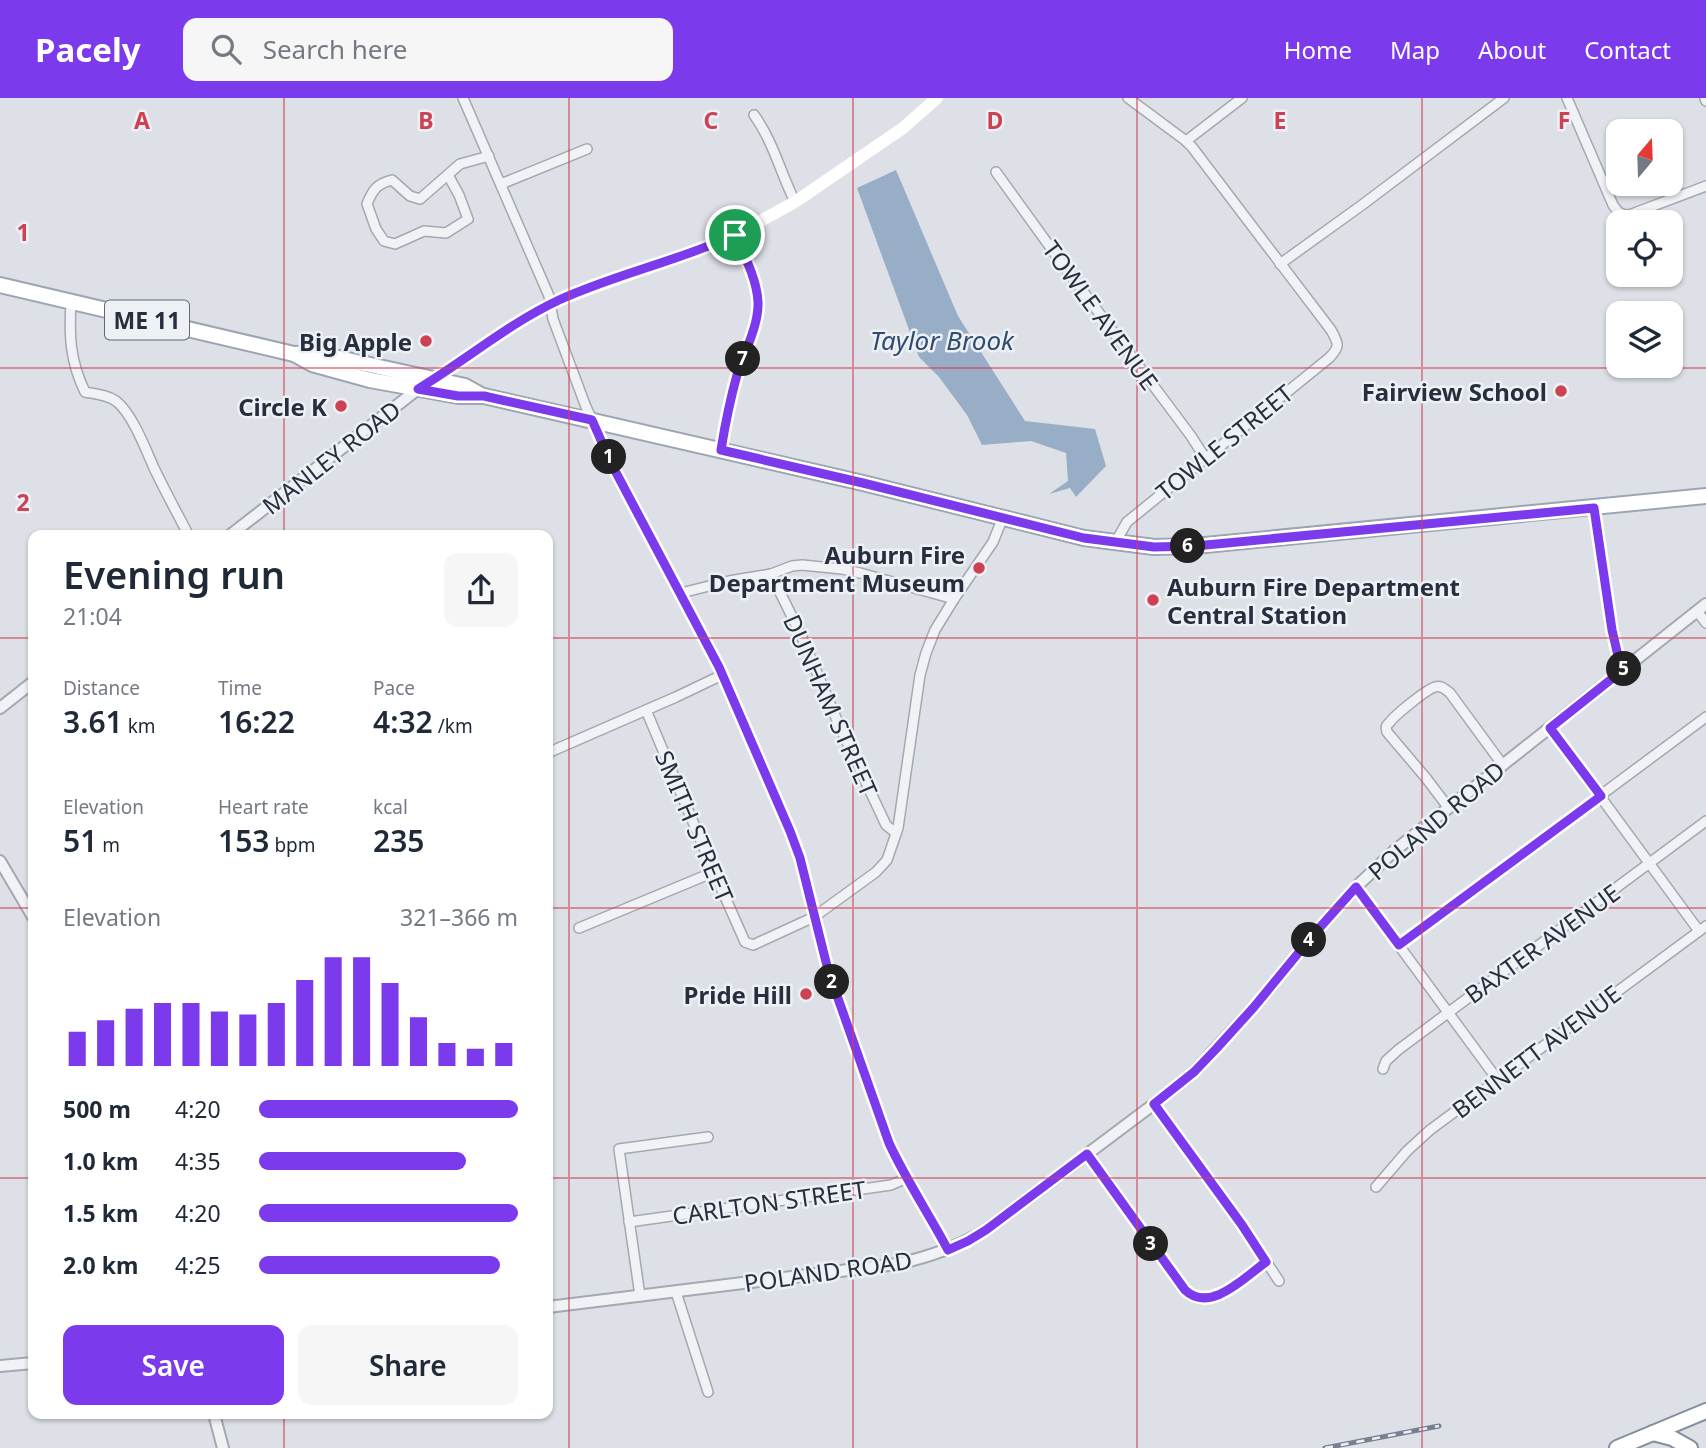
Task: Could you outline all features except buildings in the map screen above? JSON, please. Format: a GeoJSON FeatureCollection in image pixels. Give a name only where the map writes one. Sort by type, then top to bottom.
{"type":"FeatureCollection","features":[{"type":"Feature","properties":{"kind":"main road","name":"MANLEY ROAD"},"geometry":{"type":"LineString","coordinates":[[418,389],[518,322],[550,304],[735,235],[794,202],[903,128],[937,98]]}},
{"type":"Feature","properties":{"kind":"main road","name":"ME 11"},"geometry":{"type":"LineString","coordinates":[[0,285],[294,354],[316,353],[434,379],[464,386],[484,396]]}},
{"type":"Feature","properties":{"kind":"main road","name":"ME 11"},"geometry":{"type":"LineString","coordinates":[[294,354],[312,364],[370,380],[458,396],[484,396],[1084,538],[1154,547],[1195,546],[1706,496]]}},
{"type":"Feature","properties":{"kind":"main road"},"geometry":{"type":"LineString","coordinates":[[1617,1448],[1706,1411]]}},
{"type":"Feature","properties":{"kind":"main road"},"geometry":{"type":"LineString","coordinates":[[1653,1433],[1672,1438],[1690,1448]]}},
{"type":"Feature","properties":{"kind":"street"},"geometry":{"type":"LineString","coordinates":[[463,98],[549,296],[553,320],[611,463],[722,675],[790,831],[800,858],[828,970],[889,1143],[948,1250]]}},
{"type":"Feature","properties":{"kind":"street"},"geometry":{"type":"LineString","coordinates":[[1128,98],[1186,141],[1280,264],[1504,98]]}},
{"type":"Feature","properties":{"kind":"street"},"geometry":{"type":"LineString","coordinates":[[1186,141],[1241,98]]}},
{"type":"Feature","properties":{"kind":"street"},"geometry":{"type":"LineString","coordinates":[[1567,98],[1618,212],[1623,215],[1639,212],[1706,186]]}},
{"type":"Feature","properties":{"kind":"street"},"geometry":{"type":"LineString","coordinates":[[754,116],[764,129],[794,202]]}},
{"type":"Feature","properties":{"kind":"street"},"geometry":{"type":"LineString","coordinates":[[501,184],[587,149]]}},
{"type":"Feature","properties":{"kind":"street"},"geometry":{"type":"LineString","coordinates":[[448,175],[468,219],[446,233],[424,231],[395,244],[384,241],[376,229],[367,204],[380,183],[392,180],[410,195],[420,199],[460,164],[489,156]]}},
{"type":"Feature","properties":{"kind":"street","name":"TOWLE AVENUE"},"geometry":{"type":"LineString","coordinates":[[996,172],[1205,458]]}},
{"type":"Feature","properties":{"kind":"street"},"geometry":{"type":"LineString","coordinates":[[721,450],[737,376],[758,305],[757,293],[735,235]]}},
{"type":"Feature","properties":{"kind":"street","name":"TOWLE STREET"},"geometry":{"type":"LineString","coordinates":[[1115,543],[1127,522],[1336,351],[1337,340],[1331,330],[1280,264]]}},
{"type":"Feature","properties":{"kind":"street"},"geometry":{"type":"LineString","coordinates":[[71,302],[70,339],[73,361],[85,392],[104,395],[125,411],[186,530]]}},
{"type":"Feature","properties":{"kind":"street","name":"MANLEY ROAD"},"geometry":{"type":"LineString","coordinates":[[237,530],[418,389]]}},
{"type":"Feature","properties":{"kind":"street"},"geometry":{"type":"LineString","coordinates":[[1594,508],[1612,630],[1619,660],[1624,669]]}},
{"type":"Feature","properties":{"kind":"street"},"geometry":{"type":"LineString","coordinates":[[814,917],[881,868],[891,851],[920,675],[930,641],[954,599],[993,542],[1003,517]]}},
{"type":"Feature","properties":{"kind":"street"},"geometry":{"type":"LineString","coordinates":[[681,593],[802,565],[842,569],[954,599]]}},
{"type":"Feature","properties":{"kind":"street","name":"DUNHAM STREET"},"geometry":{"type":"LineString","coordinates":[[771,574],[886,825],[896,833]]}},
{"type":"Feature","properties":{"kind":"street"},"geometry":{"type":"LineString","coordinates":[[1702,607],[1706,623]]}},
{"type":"Feature","properties":{"kind":"street","name":"POLAND ROAD"},"geometry":{"type":"LineString","coordinates":[[553,1306],[868,1269],[915,1260],[968,1241],[1194,1072],[1254,1007],[1356,887],[1394,851],[1702,607]]}},
{"type":"Feature","properties":{"kind":"street"},"geometry":{"type":"LineString","coordinates":[[553,751],[722,675]]}},
{"type":"Feature","properties":{"kind":"street"},"geometry":{"type":"LineString","coordinates":[[0,708],[28,686]]}},
{"type":"Feature","properties":{"kind":"street"},"geometry":{"type":"LineString","coordinates":[[1448,807],[1387,732],[1386,728],[1391,721],[1406,708],[1439,686],[1450,693],[1502,764]]}},
{"type":"Feature","properties":{"kind":"street","name":"SMITH STREET"},"geometry":{"type":"LineString","coordinates":[[646,710],[745,942],[753,944],[814,917]]}},
{"type":"Feature","properties":{"kind":"street"},"geometry":{"type":"LineString","coordinates":[[1399,945],[1706,717]]}},
{"type":"Feature","properties":{"kind":"street"},"geometry":{"type":"LineString","coordinates":[[1550,728],[1650,863],[1703,929]]}},
{"type":"Feature","properties":{"kind":"street","name":"BAXTER AVENUE"},"geometry":{"type":"LineString","coordinates":[[1383,1069],[1388,1058],[1706,821]]}},
{"type":"Feature","properties":{"kind":"street"},"geometry":{"type":"LineString","coordinates":[[0,861],[28,909]]}},
{"type":"Feature","properties":{"kind":"street"},"geometry":{"type":"LineString","coordinates":[[579,929],[714,872]]}},
{"type":"Feature","properties":{"kind":"street"},"geometry":{"type":"LineString","coordinates":[[1356,887],[1497,1079]]}},
{"type":"Feature","properties":{"kind":"street","name":"BENNETT AVENUE"},"geometry":{"type":"LineString","coordinates":[[1376,1187],[1416,1142],[1497,1079],[1703,929]]}},
{"type":"Feature","properties":{"kind":"street"},"geometry":{"type":"LineString","coordinates":[[1154,1104],[1279,1281]]}},
{"type":"Feature","properties":{"kind":"street"},"geometry":{"type":"LineString","coordinates":[[640,1296],[618,1149],[708,1137]]}},
{"type":"Feature","properties":{"kind":"street"},"geometry":{"type":"LineString","coordinates":[[1087,1154],[1178,1282],[1194,1297],[1203,1299],[1218,1296],[1266,1262]]}},
{"type":"Feature","properties":{"kind":"street","name":"CARLTON STREET"},"geometry":{"type":"LineString","coordinates":[[629,1222],[891,1185],[907,1178]]}},
{"type":"Feature","properties":{"kind":"street"},"geometry":{"type":"LineString","coordinates":[[676,1292],[708,1392]]}},
{"type":"Feature","properties":{"kind":"street"},"geometry":{"type":"LineString","coordinates":[[0,1366],[28,1363]]}},
{"type":"Feature","properties":{"kind":"street"},"geometry":{"type":"LineString","coordinates":[[215,1419],[223,1448]]}},
{"type":"Feature","properties":{"kind":"water","name":"Taylor Brook"},"geometry":{"type":"Polygon","coordinates":[[[896,170],[958,316],[1025,421],[1095,429],[1106,466],[1076,497],[1070,488],[1049,494],[1068,481],[1066,453],[1031,441],[982,445],[967,415],[939,377],[919,357],[857,188],[896,170]]]}},
{"type":"Feature","properties":{"kind":"railway"},"geometry":{"type":"LineString","coordinates":[[1325,1448],[1439,1426]]}},
{"type":"Feature","properties":{"kind":"place","name":"Big Apple"},"geometry":{"type":"Point","coordinates":[426,341]}},
{"type":"Feature","properties":{"kind":"place","name":"Fairview School"},"geometry":{"type":"Point","coordinates":[1561,391]}},
{"type":"Feature","properties":{"kind":"place","name":"Circle K"},"geometry":{"type":"Point","coordinates":[341,406]}},
{"type":"Feature","properties":{"kind":"place","name":"Auburn Fire Department Museum"},"geometry":{"type":"Point","coordinates":[979,568]}},
{"type":"Feature","properties":{"kind":"place","name":"Auburn Fire Department Central Station"},"geometry":{"type":"Point","coordinates":[1153,600]}},
{"type":"Feature","properties":{"kind":"place","name":"Pride Hill"},"geometry":{"type":"Point","coordinates":[806,994]}},
{"type":"Feature","properties":{"kind":"route"},"geometry":{"type":"LineString","coordinates":[[735,235],[757,293],[758,305],[737,376],[721,450],[1084,538],[1154,547],[1195,546],[1594,508],[1616,652],[1624,669],[1550,728],[1601,796],[1399,945],[1356,887],[1216,1049],[1194,1072],[1154,1104],[1266,1262],[1218,1296],[1203,1299],[1194,1297],[1185,1290],[1087,1154],[986,1230],[948,1250],[889,1143],[828,970],[800,858],[783,813],[719,667],[611,463],[592,420],[484,396],[458,396],[418,389],[518,322],[559,300],[735,235]]}}]}
